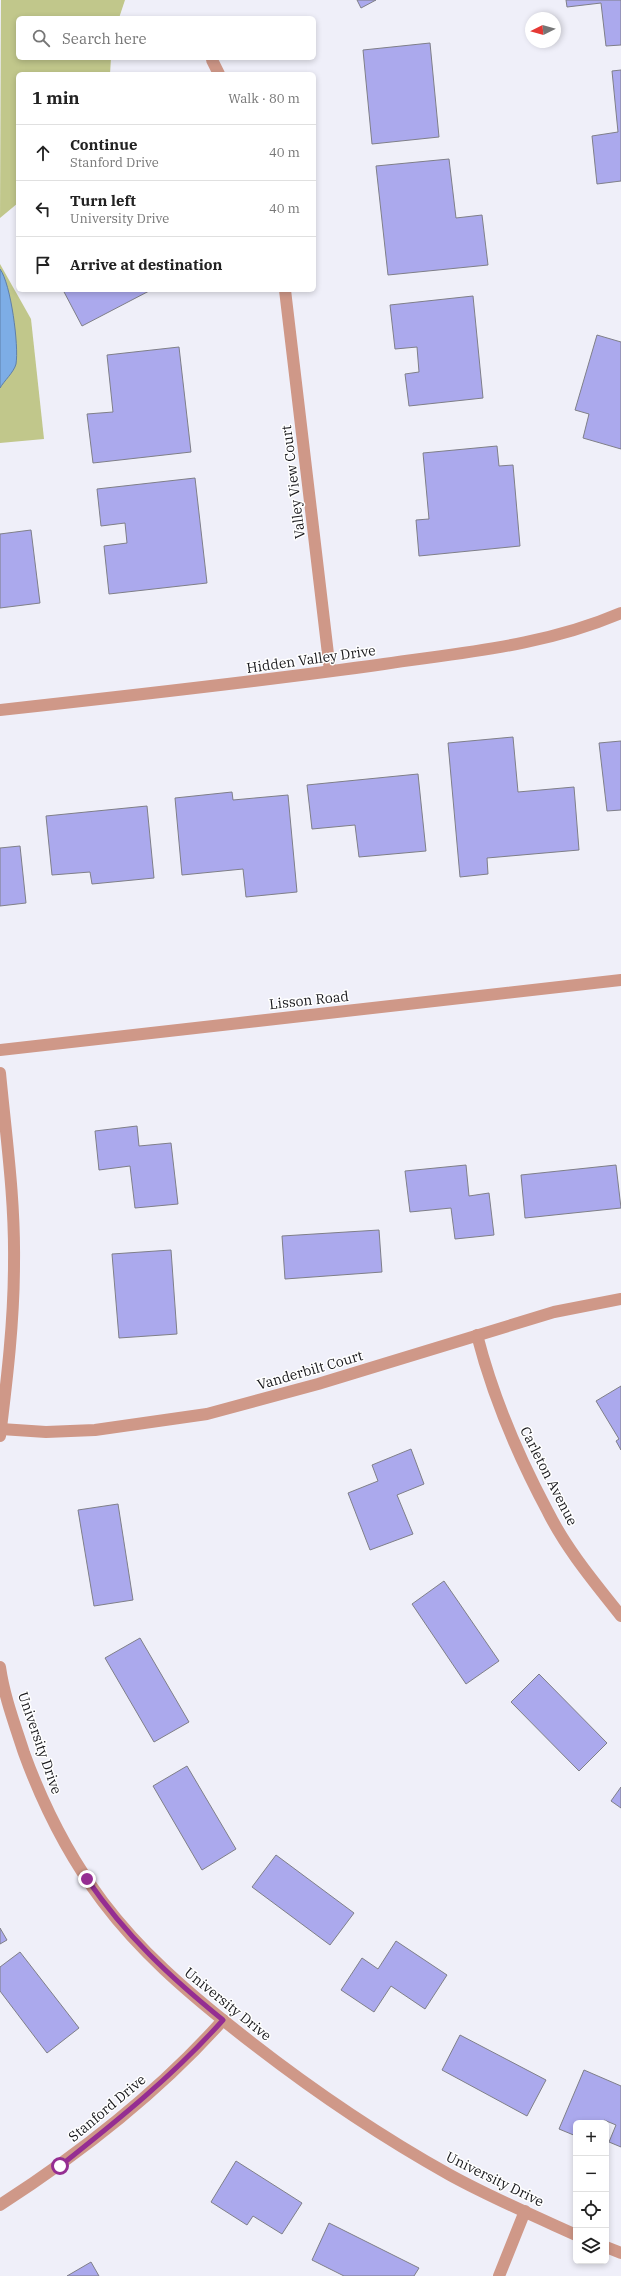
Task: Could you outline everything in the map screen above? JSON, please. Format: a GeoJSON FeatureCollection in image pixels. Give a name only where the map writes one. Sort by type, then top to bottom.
{"type":"FeatureCollection","features":[{"type":"Feature","properties":{"kind":"street"},"geometry":{"type":"LineString","coordinates":[[212,60],[218,72]]}},
{"type":"Feature","properties":{"kind":"street","name":"Valley View Court"},"geometry":{"type":"LineString","coordinates":[[285,292],[330,671]]}},
{"type":"Feature","properties":{"kind":"street","name":"Hidden Valley Drive"},"geometry":{"type":"LineString","coordinates":[[0,710],[252,682],[528,643],[591,626],[621,613]]}},
{"type":"Feature","properties":{"kind":"street","name":"Lisson Road"},"geometry":{"type":"LineString","coordinates":[[0,1050],[621,980]]}},
{"type":"Feature","properties":{"kind":"street"},"geometry":{"type":"LineString","coordinates":[[0,1073],[11,1176],[14,1262],[13,1322],[0,1433]]}},
{"type":"Feature","properties":{"kind":"street","name":"Vanderbilt Court"},"geometry":{"type":"LineString","coordinates":[[0,1433],[95,1430],[207,1414],[318,1384],[554,1312],[621,1299]]}},
{"type":"Feature","properties":{"kind":"street","name":"Carleton Avenue"},"geometry":{"type":"LineString","coordinates":[[477,1335],[488,1378],[504,1421],[548,1513],[588,1574],[621,1616]]}},
{"type":"Feature","properties":{"kind":"street","name":"University Drive"},"geometry":{"type":"LineString","coordinates":[[0,1667],[14,1725],[32,1775],[50,1814],[87,1879],[103,1902],[141,1947],[172,1978],[289,2073],[370,2128],[452,2176],[573,2234]]}},
{"type":"Feature","properties":{"kind":"street","name":"Stanford Drive"},"geometry":{"type":"LineString","coordinates":[[0,2205],[60,2166],[126,2114],[193,2054],[223,2020]]}},
{"type":"Feature","properties":{"kind":"street"},"geometry":{"type":"LineString","coordinates":[[499,2276],[525,2211]]}},
{"type":"Feature","properties":{"kind":"street"},"geometry":{"type":"LineString","coordinates":[[609,2249],[621,2253]]}},
{"type":"Feature","properties":{"kind":"green space"},"geometry":{"type":"Polygon","coordinates":[[[1,0],[125,0],[120,16],[16,16],[16,60],[111,60],[110,72],[16,72],[16,205],[0,218],[1,0]]]}},
{"type":"Feature","properties":{"kind":"green space"},"geometry":{"type":"Polygon","coordinates":[[[0,264],[31,319],[44,439],[0,443],[0,264]]]}},
{"type":"Feature","properties":{"kind":"water"},"geometry":{"type":"Polygon","coordinates":[[[0,269],[8,288],[11,301],[17,355],[15,367],[0,388],[0,269]]]}},
{"type":"Feature","properties":{"kind":"building"},"geometry":{"type":"Polygon","coordinates":[[[357,0],[376,0],[361,8],[357,0]]]}},
{"type":"Feature","properties":{"kind":"building"},"geometry":{"type":"Polygon","coordinates":[[[566,0],[621,0],[621,45],[606,46],[601,3],[567,7],[566,0]]]}},
{"type":"Feature","properties":{"kind":"building"},"geometry":{"type":"Polygon","coordinates":[[[430,43],[439,137],[372,144],[363,50],[430,43]]]}},
{"type":"Feature","properties":{"kind":"building"},"geometry":{"type":"Polygon","coordinates":[[[621,70],[621,181],[597,184],[592,136],[618,132],[612,71],[621,70]]]}},
{"type":"Feature","properties":{"kind":"building"},"geometry":{"type":"Polygon","coordinates":[[[449,159],[456,218],[482,215],[488,265],[388,275],[376,166],[449,159]]]}},
{"type":"Feature","properties":{"kind":"building"},"geometry":{"type":"Polygon","coordinates":[[[64,292],[147,292],[82,326],[64,292]]]}},
{"type":"Feature","properties":{"kind":"building"},"geometry":{"type":"Polygon","coordinates":[[[473,296],[483,398],[409,406],[405,374],[419,372],[417,347],[395,349],[390,305],[473,296]]]}},
{"type":"Feature","properties":{"kind":"building"},"geometry":{"type":"Polygon","coordinates":[[[597,335],[621,342],[621,449],[583,438],[589,414],[575,410],[597,335]]]}},
{"type":"Feature","properties":{"kind":"building"},"geometry":{"type":"Polygon","coordinates":[[[179,347],[191,452],[93,463],[87,414],[113,412],[107,355],[179,347]]]}},
{"type":"Feature","properties":{"kind":"building"},"geometry":{"type":"Polygon","coordinates":[[[497,446],[499,466],[513,465],[520,546],[419,556],[416,520],[429,519],[423,453],[497,446]]]}},
{"type":"Feature","properties":{"kind":"building"},"geometry":{"type":"Polygon","coordinates":[[[195,478],[207,583],[109,594],[104,546],[127,543],[125,523],[101,526],[97,489],[195,478]]]}},
{"type":"Feature","properties":{"kind":"building"},"geometry":{"type":"Polygon","coordinates":[[[31,530],[40,603],[0,608],[0,534],[31,530]]]}},
{"type":"Feature","properties":{"kind":"building"},"geometry":{"type":"Polygon","coordinates":[[[513,737],[518,792],[574,787],[579,850],[487,858],[488,874],[460,877],[448,743],[513,737]]]}},
{"type":"Feature","properties":{"kind":"building"},"geometry":{"type":"Polygon","coordinates":[[[621,741],[621,810],[607,811],[599,743],[621,741]]]}},
{"type":"Feature","properties":{"kind":"building"},"geometry":{"type":"Polygon","coordinates":[[[418,774],[426,851],[359,857],[355,825],[312,829],[307,785],[418,774]]]}},
{"type":"Feature","properties":{"kind":"building"},"geometry":{"type":"Polygon","coordinates":[[[232,792],[233,800],[288,795],[297,892],[246,897],[243,869],[182,875],[175,798],[232,792]]]}},
{"type":"Feature","properties":{"kind":"building"},"geometry":{"type":"Polygon","coordinates":[[[147,806],[154,878],[92,884],[90,872],[52,875],[46,816],[147,806]]]}},
{"type":"Feature","properties":{"kind":"building"},"geometry":{"type":"Polygon","coordinates":[[[20,846],[26,903],[0,906],[0,848],[20,846]]]}},
{"type":"Feature","properties":{"kind":"building"},"geometry":{"type":"Polygon","coordinates":[[[137,1126],[139,1146],[171,1143],[178,1204],[135,1208],[130,1166],[99,1170],[95,1131],[137,1126]]]}},
{"type":"Feature","properties":{"kind":"building"},"geometry":{"type":"Polygon","coordinates":[[[466,1165],[469,1196],[489,1193],[494,1235],[455,1239],[451,1208],[410,1212],[405,1171],[466,1165]]]}},
{"type":"Feature","properties":{"kind":"building"},"geometry":{"type":"Polygon","coordinates":[[[616,1165],[621,1208],[525,1218],[521,1175],[616,1165]]]}},
{"type":"Feature","properties":{"kind":"building"},"geometry":{"type":"Polygon","coordinates":[[[379,1230],[382,1272],[285,1279],[282,1236],[379,1230]]]}},
{"type":"Feature","properties":{"kind":"building"},"geometry":{"type":"Polygon","coordinates":[[[171,1250],[177,1334],[119,1338],[112,1254],[171,1250]]]}},
{"type":"Feature","properties":{"kind":"building"},"geometry":{"type":"Polygon","coordinates":[[[621,1386],[621,1450],[616,1441],[619,1439],[596,1401],[621,1386]]]}},
{"type":"Feature","properties":{"kind":"building"},"geometry":{"type":"Polygon","coordinates":[[[411,1449],[424,1484],[397,1495],[413,1534],[370,1550],[348,1493],[378,1481],[372,1465],[411,1449]]]}},
{"type":"Feature","properties":{"kind":"building"},"geometry":{"type":"Polygon","coordinates":[[[118,1504],[133,1600],[94,1606],[78,1510],[118,1504]]]}},
{"type":"Feature","properties":{"kind":"building"},"geometry":{"type":"Polygon","coordinates":[[[444,1581],[499,1661],[466,1684],[412,1604],[444,1581]]]}},
{"type":"Feature","properties":{"kind":"building"},"geometry":{"type":"Polygon","coordinates":[[[140,1638],[189,1722],[154,1742],[105,1658],[140,1638]]]}},
{"type":"Feature","properties":{"kind":"building"},"geometry":{"type":"Polygon","coordinates":[[[539,1674],[607,1743],[579,1771],[511,1702],[539,1674]]]}},
{"type":"Feature","properties":{"kind":"building"},"geometry":{"type":"Polygon","coordinates":[[[187,1766],[236,1849],[202,1870],[153,1786],[187,1766]]]}},
{"type":"Feature","properties":{"kind":"building"},"geometry":{"type":"Polygon","coordinates":[[[621,1787],[621,1808],[611,1801],[621,1787]]]}},
{"type":"Feature","properties":{"kind":"building"},"geometry":{"type":"Polygon","coordinates":[[[276,1855],[354,1913],[330,1945],[252,1887],[276,1855]]]}},
{"type":"Feature","properties":{"kind":"building"},"geometry":{"type":"Polygon","coordinates":[[[0,1928],[7,1940],[0,1944],[0,1928]]]}},
{"type":"Feature","properties":{"kind":"building"},"geometry":{"type":"Polygon","coordinates":[[[396,1941],[447,1975],[425,2009],[391,1986],[374,2012],[341,1990],[362,1958],[378,1969],[396,1941]]]}},
{"type":"Feature","properties":{"kind":"building"},"geometry":{"type":"Polygon","coordinates":[[[20,1952],[79,2028],[47,2053],[0,1991],[0,1967],[20,1952]]]}},
{"type":"Feature","properties":{"kind":"building"},"geometry":{"type":"Polygon","coordinates":[[[460,2035],[546,2080],[527,2116],[442,2070],[460,2035]]]}},
{"type":"Feature","properties":{"kind":"building"},"geometry":{"type":"Polygon","coordinates":[[[584,2070],[621,2086],[621,2147],[609,2142],[616,2125],[609,2122],[609,2120],[573,2120],[573,2135],[559,2129],[584,2070]]]}},
{"type":"Feature","properties":{"kind":"building"},"geometry":{"type":"Polygon","coordinates":[[[236,2161],[302,2203],[282,2234],[253,2216],[247,2225],[211,2202],[236,2161]]]}},
{"type":"Feature","properties":{"kind":"building"},"geometry":{"type":"Polygon","coordinates":[[[329,2223],[419,2268],[414,2276],[344,2276],[312,2260],[329,2223]]]}},
{"type":"Feature","properties":{"kind":"building"},"geometry":{"type":"Polygon","coordinates":[[[91,2262],[99,2276],[67,2276],[91,2262]]]}},
{"type":"Feature","properties":{"kind":"route"},"geometry":{"type":"LineString","coordinates":[[60,2166],[126,2114],[193,2054],[223,2020],[179,1985],[136,1942],[103,1902],[87,1879]]}}]}
